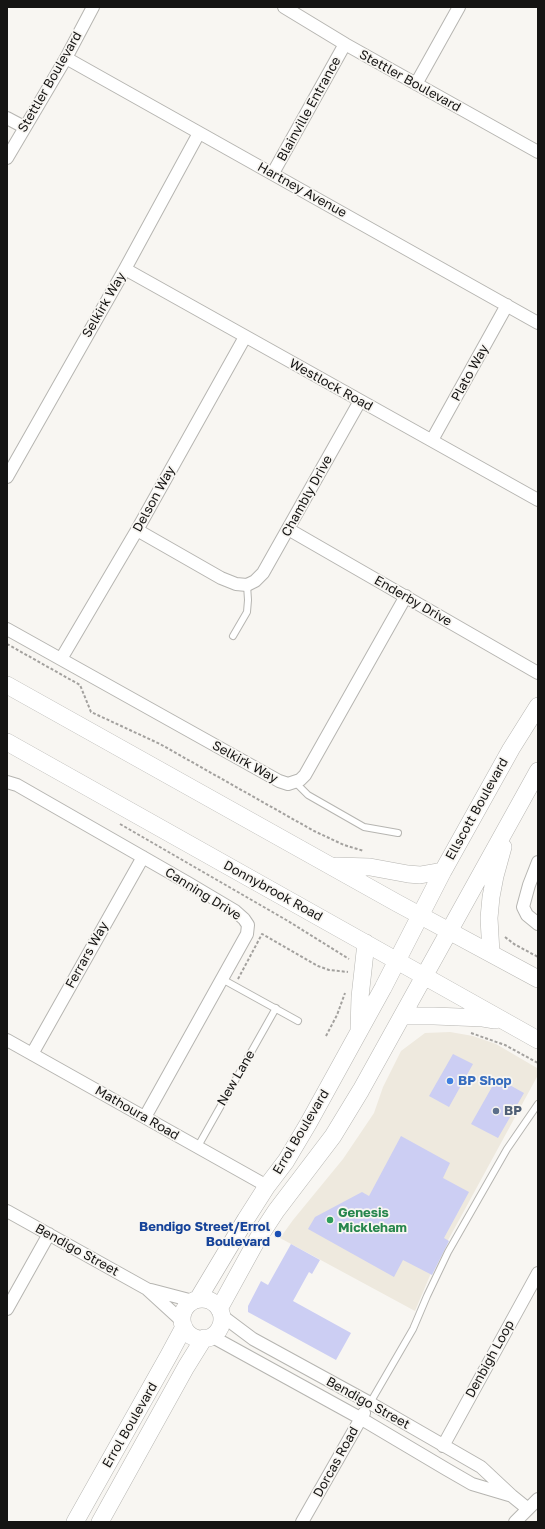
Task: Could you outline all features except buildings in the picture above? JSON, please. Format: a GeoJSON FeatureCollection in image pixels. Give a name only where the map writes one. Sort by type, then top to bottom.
{"type":"FeatureCollection","features":[{"type":"Feature","properties":{"kind":"street","name":"Stettler Boulevard"},"geometry":{"type":"LineString","coordinates":[[7,158],[66,58],[93,7]]}},
{"type":"Feature","properties":{"kind":"street","name":"Stettler Boulevard"},"geometry":{"type":"LineString","coordinates":[[284,7],[345,44],[538,152]]}},
{"type":"Feature","properties":{"kind":"street"},"geometry":{"type":"LineString","coordinates":[[416,84],[458,7]]}},
{"type":"Feature","properties":{"kind":"street","name":"Blainville Entrance"},"geometry":{"type":"LineString","coordinates":[[273,173],[345,44]]}},
{"type":"Feature","properties":{"kind":"street","name":"Hartney Avenue"},"geometry":{"type":"LineString","coordinates":[[66,58],[538,323]]}},
{"type":"Feature","properties":{"kind":"street"},"geometry":{"type":"LineString","coordinates":[[7,118],[24,127]]}},
{"type":"Feature","properties":{"kind":"street","name":"Selkirk Way"},"geometry":{"type":"LineString","coordinates":[[7,477],[125,269],[199,133]]}},
{"type":"Feature","properties":{"kind":"street","name":"Westlock Road"},"geometry":{"type":"LineString","coordinates":[[125,269],[538,500]]}},
{"type":"Feature","properties":{"kind":"street","name":"Plato Way"},"geometry":{"type":"LineString","coordinates":[[432,440],[507,305]]}},
{"type":"Feature","properties":{"kind":"street","name":"Delson Way"},"geometry":{"type":"LineString","coordinates":[[61,659],[137,530],[245,337]]}},
{"type":"Feature","properties":{"kind":"street","name":"Chambly Drive"},"geometry":{"type":"LineString","coordinates":[[247,585],[255,581],[263,573],[360,401]]}},
{"type":"Feature","properties":{"kind":"street","name":"Enderby Drive"},"geometry":{"type":"LineString","coordinates":[[288,529],[538,673]]}},
{"type":"Feature","properties":{"kind":"street"},"geometry":{"type":"LineString","coordinates":[[137,530],[222,578],[236,584],[247,585]]}},
{"type":"Feature","properties":{"kind":"street","name":"Selkirk Way"},"geometry":{"type":"LineString","coordinates":[[7,629],[279,781],[288,784],[300,780],[305,775],[406,596]]}},
{"type":"Feature","properties":{"kind":"street"},"geometry":{"type":"LineString","coordinates":[[7,685],[538,979]]}},
{"type":"Feature","properties":{"kind":"street","name":"Ellscott Boulevard"},"geometry":{"type":"LineString","coordinates":[[397,961],[443,871],[511,749],[538,706]]}},
{"type":"Feature","properties":{"kind":"street","name":"Donnybrook Road"},"geometry":{"type":"LineString","coordinates":[[7,742],[538,1040]]}},
{"type":"Feature","properties":{"kind":"street"},"geometry":{"type":"LineString","coordinates":[[450,930],[538,771]]}},
{"type":"Feature","properties":{"kind":"street","name":"Canning Drive"},"geometry":{"type":"LineString","coordinates":[[7,782],[17,785],[235,911],[248,925],[247,934],[145,1117]]}},
{"type":"Feature","properties":{"kind":"street"},"geometry":{"type":"LineString","coordinates":[[491,953],[489,918],[491,897],[495,876],[513,815]]}},
{"type":"Feature","properties":{"kind":"street","name":"Ferrars Way"},"geometry":{"type":"LineString","coordinates":[[32,1054],[143,857]]}},
{"type":"Feature","properties":{"kind":"street"},"geometry":{"type":"LineString","coordinates":[[538,862],[529,885],[523,907],[527,915],[538,924]]}},
{"type":"Feature","properties":{"kind":"street"},"geometry":{"type":"LineString","coordinates":[[334,866],[370,867],[420,875],[443,871]]}},
{"type":"Feature","properties":{"kind":"street","name":"Errol Boulevard"},"geometry":{"type":"LineString","coordinates":[[100,1522],[186,1367],[208,1337],[219,1328],[220,1312],[257,1240],[276,1211],[308,1171],[337,1130],[403,1016],[450,930]]}},
{"type":"Feature","properties":{"kind":"street"},"geometry":{"type":"LineString","coordinates":[[359,1031],[360,997],[366,943]]}},
{"type":"Feature","properties":{"kind":"street","name":"Errol Boulevard"},"geometry":{"type":"LineString","coordinates":[[75,1522],[169,1356],[183,1324],[184,1310],[196,1300],[267,1186],[286,1161],[397,961]]}},
{"type":"Feature","properties":{"kind":"street"},"geometry":{"type":"LineString","coordinates":[[403,1016],[476,1018],[505,1022]]}},
{"type":"Feature","properties":{"kind":"street","name":"Mathoura Road"},"geometry":{"type":"LineString","coordinates":[[7,1040],[267,1186]]}},
{"type":"Feature","properties":{"kind":"street","name":"Bendigo Street"},"geometry":{"type":"LineString","coordinates":[[7,1211],[148,1289],[183,1324]]}},
{"type":"Feature","properties":{"kind":"street"},"geometry":{"type":"LineString","coordinates":[[7,1309],[49,1234]]}},
{"type":"Feature","properties":{"kind":"street","name":"Denbigh Loop"},"geometry":{"type":"LineString","coordinates":[[443,1446],[538,1273]]}},
{"type":"Feature","properties":{"kind":"street","name":"Bendigo Street"},"geometry":{"type":"LineString","coordinates":[[148,1289],[196,1300]]}},
{"type":"Feature","properties":{"kind":"street"},"geometry":{"type":"LineString","coordinates":[[196,1300],[210,1301],[220,1312]]}},
{"type":"Feature","properties":{"kind":"street","name":"Bendigo Street"},"geometry":{"type":"LineString","coordinates":[[220,1312],[253,1339],[370,1403],[482,1467],[512,1496],[528,1508]]}},
{"type":"Feature","properties":{"kind":"street"},"geometry":{"type":"LineString","coordinates":[[183,1324],[187,1332],[192,1336],[198,1338],[208,1337]]}},
{"type":"Feature","properties":{"kind":"street","name":"Bendigo Street"},"geometry":{"type":"LineString","coordinates":[[208,1337],[238,1350],[360,1418],[472,1484],[512,1496]]}},
{"type":"Feature","properties":{"kind":"street","name":"Dorcas Road"},"geometry":{"type":"LineString","coordinates":[[302,1522],[360,1418],[370,1403]]}},
{"type":"Feature","properties":{"kind":"street"},"geometry":{"type":"LineString","coordinates":[[516,1522],[538,1499]]}},
{"type":"Feature","properties":{"kind":"lane"},"geometry":{"type":"LineString","coordinates":[[233,636],[247,612],[247,585]]}},
{"type":"Feature","properties":{"kind":"lane"},"geometry":{"type":"LineString","coordinates":[[295,782],[308,795],[364,827],[398,833]]}},
{"type":"Feature","properties":{"kind":"lane"},"geometry":{"type":"LineString","coordinates":[[222,979],[298,1021]]}},
{"type":"Feature","properties":{"kind":"lane","name":"New Lane"},"geometry":{"type":"LineString","coordinates":[[197,1148],[276,1008]]}},
{"type":"Feature","properties":{"kind":"lane"},"geometry":{"type":"LineString","coordinates":[[370,1403],[413,1329],[448,1252],[507,1149],[538,1104]]}},
{"type":"Feature","properties":{"kind":"path"},"geometry":{"type":"LineString","coordinates":[[7,644],[80,685],[91,712],[160,744],[314,831],[344,845],[368,853]]}},
{"type":"Feature","properties":{"kind":"path"},"geometry":{"type":"LineString","coordinates":[[116,822],[288,921],[349,959],[347,978]]}},
{"type":"Feature","properties":{"kind":"path"},"geometry":{"type":"LineString","coordinates":[[234,985],[262,934],[318,966],[329,970],[348,972]]}},
{"type":"Feature","properties":{"kind":"path"},"geometry":{"type":"LineString","coordinates":[[504,935],[514,944],[538,957]]}},
{"type":"Feature","properties":{"kind":"path"},"geometry":{"type":"LineString","coordinates":[[326,1036],[338,1015],[345,992]]}},
{"type":"Feature","properties":{"kind":"path"},"geometry":{"type":"LineString","coordinates":[[466,1032],[485,1036],[505,1044],[538,1063]]}},
{"type":"Feature","properties":{"kind":"shaded area"},"geometry":{"type":"Polygon","coordinates":[[[450,1032],[473,1036],[496,1044],[537,1068],[538,1075],[434,1266],[415,1311],[280,1238],[343,1159],[374,1113],[383,1087],[401,1051],[425,1033],[450,1032]]]}},
{"type":"Feature","properties":{"kind":"place","name":"BP Shop"},"geometry":{"type":"Point","coordinates":[450,1081]}},
{"type":"Feature","properties":{"kind":"place","name":"BP"},"geometry":{"type":"Point","coordinates":[496,1111]}},
{"type":"Feature","properties":{"kind":"place","name":"Genesis Mickleham"},"geometry":{"type":"Point","coordinates":[330,1220]}},
{"type":"Feature","properties":{"kind":"place","name":"Bendigo Street/Errol Boulevard"},"geometry":{"type":"Point","coordinates":[278,1234]}}]}
